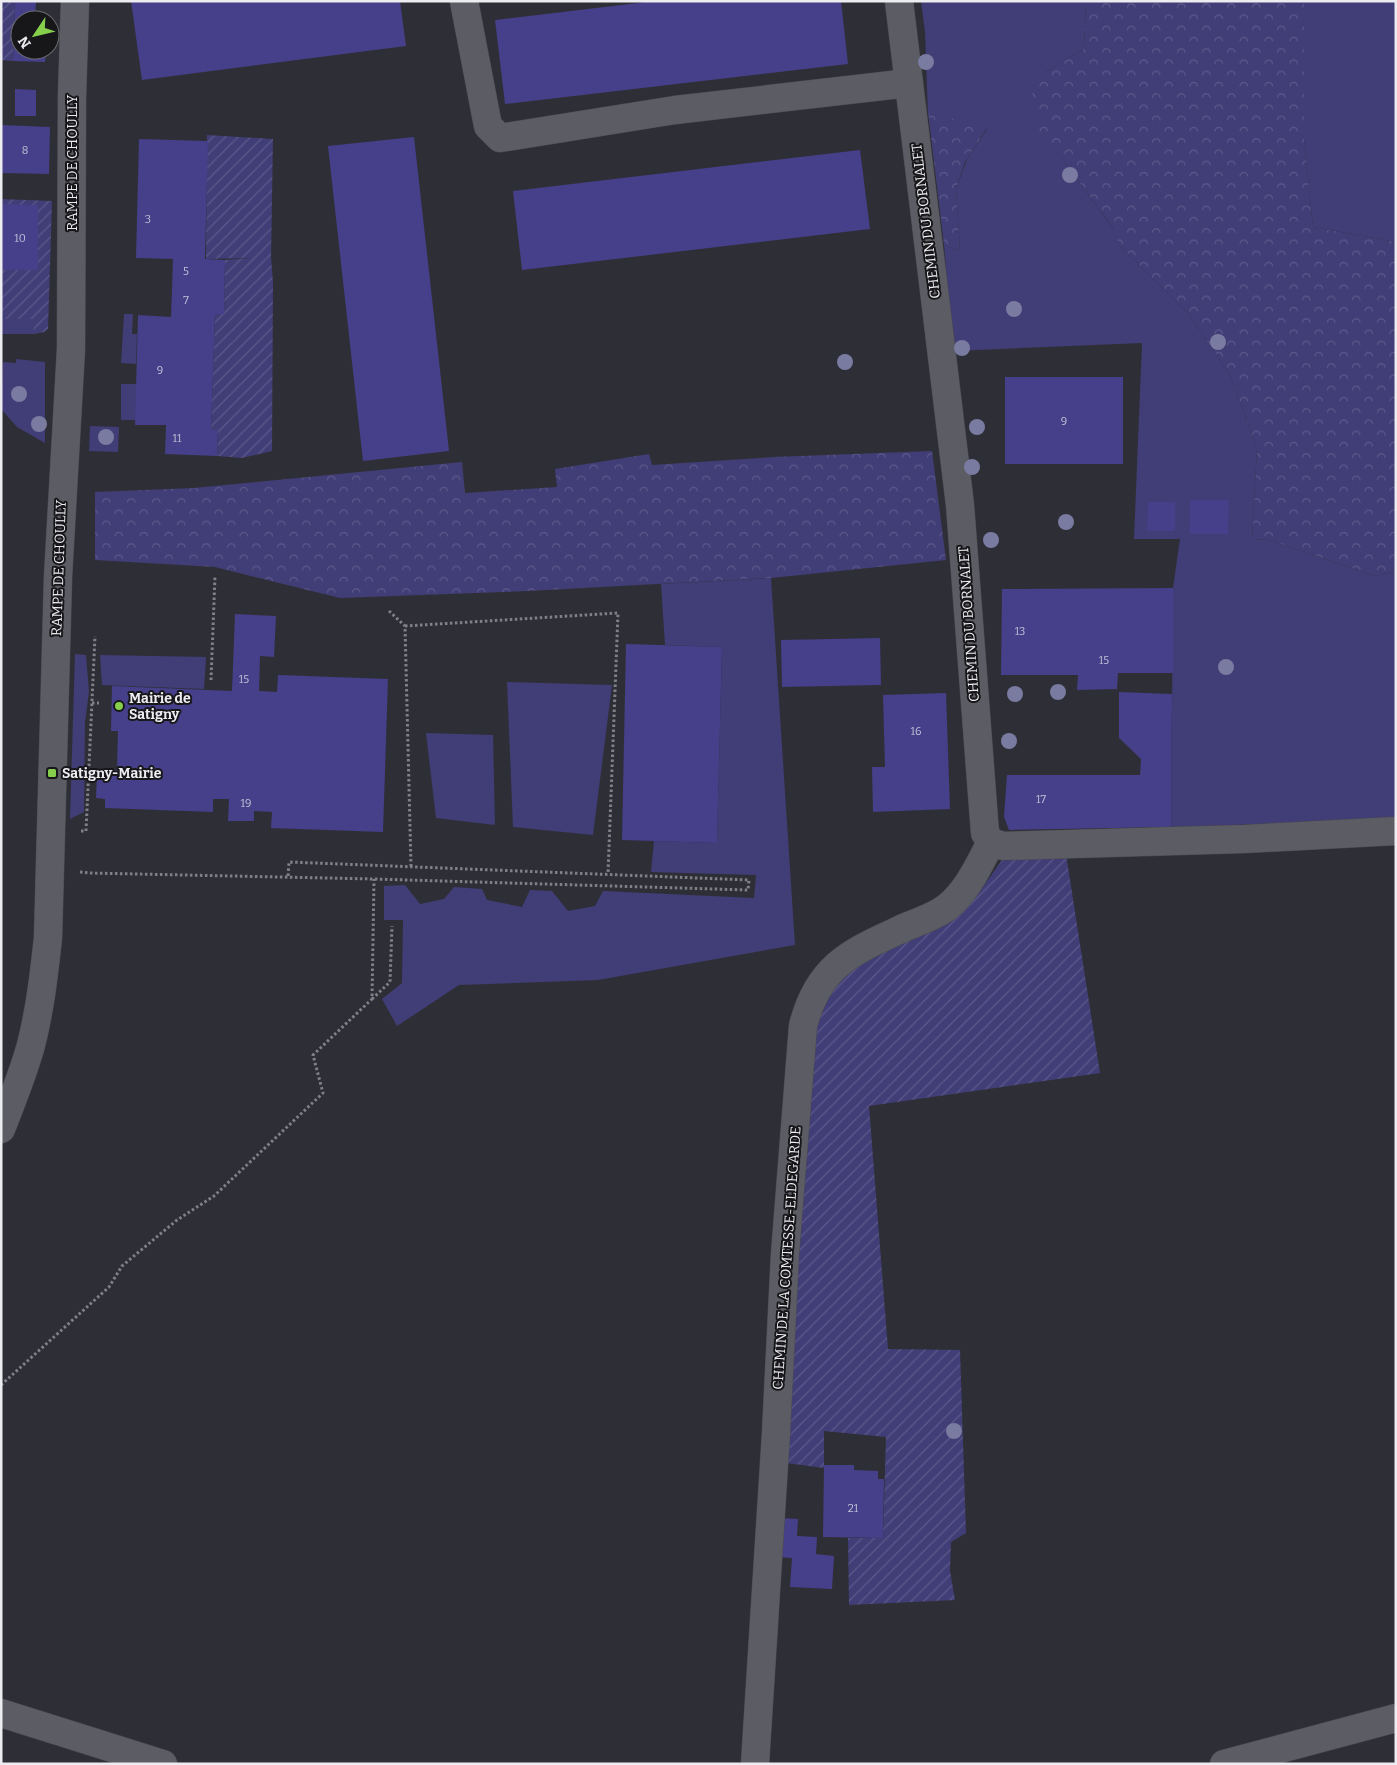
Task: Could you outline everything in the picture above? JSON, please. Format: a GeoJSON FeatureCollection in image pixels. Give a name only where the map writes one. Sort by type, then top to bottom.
{"type":"FeatureCollection","features":[{"type":"Feature","properties":{"kind":"street","name":"RAMPE DE CHOULLY"},"geometry":{"type":"LineString","coordinates":[[1,1129],[22,1075],[31,1045],[44,976],[48,938],[58,577],[71,349],[74,1]]}},
{"type":"Feature","properties":{"kind":"street"},"geometry":{"type":"LineString","coordinates":[[464,1],[488,126],[500,138],[675,110],[909,83]]}},
{"type":"Feature","properties":{"kind":"street","name":"CHEMIN DU BORNALET"},"geometry":{"type":"LineString","coordinates":[[899,1],[960,505],[985,833],[991,842]]}},
{"type":"Feature","properties":{"kind":"street"},"geometry":{"type":"LineString","coordinates":[[991,842],[1004,846],[1244,839],[1396,830]]}},
{"type":"Feature","properties":{"kind":"street","name":"CHEMIN DE LA COMTESSE-ELDEGARDE"},"geometry":{"type":"LineString","coordinates":[[755,1764],[776,1433],[785,1254],[805,1019],[815,992],[831,970],[861,948],[946,908],[959,895],[991,842]]}},
{"type":"Feature","properties":{"kind":"street"},"geometry":{"type":"LineString","coordinates":[[1,1713],[163,1764]]}},
{"type":"Feature","properties":{"kind":"street"},"geometry":{"type":"LineString","coordinates":[[1224,1764],[1396,1718]]}},
{"type":"Feature","properties":{"kind":"path"},"geometry":{"type":"LineString","coordinates":[[211,680],[215,576]]}},
{"type":"Feature","properties":{"kind":"path"},"geometry":{"type":"LineString","coordinates":[[389,611],[405,626],[411,867]]}},
{"type":"Feature","properties":{"kind":"path"},"geometry":{"type":"LineString","coordinates":[[405,626],[618,613],[608,874]]}},
{"type":"Feature","properties":{"kind":"path"},"geometry":{"type":"LineString","coordinates":[[77,830],[86,831],[95,636]]}},
{"type":"Feature","properties":{"kind":"path"},"geometry":{"type":"LineString","coordinates":[[92,703],[99,703]]}},
{"type":"Feature","properties":{"kind":"path"},"geometry":{"type":"LineString","coordinates":[[74,872],[748,890],[749,880],[289,862],[288,877]]}},
{"type":"Feature","properties":{"kind":"path"},"geometry":{"type":"LineString","coordinates":[[372,999],[374,879]]}},
{"type":"Feature","properties":{"kind":"path"},"geometry":{"type":"LineString","coordinates":[[1,1385],[109,1287],[122,1266],[176,1220],[214,1196],[323,1093],[313,1055],[390,982],[392,926]]}},
{"type":"Feature","properties":{"kind":"green space"},"geometry":{"type":"Polygon","coordinates":[[[1,1],[15,1],[15,10],[10,10],[10,60],[13,61],[1,60],[1,1]]]}},
{"type":"Feature","properties":{"kind":"green space"},"geometry":{"type":"Polygon","coordinates":[[[921,1],[1086,1],[1084,49],[1044,73],[1040,132],[1115,231],[1120,246],[1187,312],[1230,375],[1257,448],[1252,540],[1267,539],[1375,576],[1396,571],[1396,820],[1171,827],[1173,588],[1180,539],[1134,539],[1142,343],[953,351],[944,245],[960,250],[956,189],[967,159],[987,129],[928,115],[925,32],[921,1]]]}},
{"type":"Feature","properties":{"kind":"green space"},"geometry":{"type":"Polygon","coordinates":[[[1086,1],[1304,1],[1304,139],[1313,227],[1396,242],[1396,571],[1375,576],[1267,539],[1252,540],[1257,448],[1230,375],[1187,312],[1120,246],[1113,228],[1065,163],[1040,133],[1030,98],[1044,73],[1084,49],[1086,1]]]}},
{"type":"Feature","properties":{"kind":"green space"},"geometry":{"type":"Polygon","coordinates":[[[1304,1],[1396,1],[1396,242],[1313,227],[1304,139],[1304,1]]]}},
{"type":"Feature","properties":{"kind":"green space"},"geometry":{"type":"Polygon","coordinates":[[[928,112],[987,128],[965,162],[956,189],[960,250],[944,245],[928,112]]]}},
{"type":"Feature","properties":{"kind":"green space"},"geometry":{"type":"Polygon","coordinates":[[[207,135],[273,139],[271,257],[273,283],[272,451],[242,458],[217,456],[218,431],[211,430],[215,314],[224,314],[225,260],[251,258],[206,259],[207,135]]]}},
{"type":"Feature","properties":{"kind":"green space"},"geometry":{"type":"Polygon","coordinates":[[[1,199],[52,201],[48,329],[44,332],[34,334],[33,319],[1,319],[1,199]]]}},
{"type":"Feature","properties":{"kind":"green space"},"geometry":{"type":"Polygon","coordinates":[[[124,314],[133,314],[132,334],[137,334],[136,364],[121,363],[124,314]]]}},
{"type":"Feature","properties":{"kind":"green space"},"geometry":{"type":"Polygon","coordinates":[[[1,319],[34,319],[34,334],[1,334],[1,319]]]}},
{"type":"Feature","properties":{"kind":"green space"},"geometry":{"type":"Polygon","coordinates":[[[16,359],[45,362],[45,443],[17,427],[1,409],[3,362],[16,363],[16,359]]]}},
{"type":"Feature","properties":{"kind":"green space"},"geometry":{"type":"Polygon","coordinates":[[[121,384],[136,384],[137,420],[121,420],[121,384]]]}},
{"type":"Feature","properties":{"kind":"green space"},"geometry":{"type":"Polygon","coordinates":[[[90,426],[119,427],[118,452],[89,451],[90,426]]]}},
{"type":"Feature","properties":{"kind":"green space"},"geometry":{"type":"Polygon","coordinates":[[[932,451],[946,560],[771,578],[528,591],[340,598],[215,567],[95,560],[95,492],[194,488],[462,462],[465,493],[557,487],[555,469],[649,454],[652,465],[774,457],[932,451]]]}},
{"type":"Feature","properties":{"kind":"green space"},"geometry":{"type":"Polygon","coordinates":[[[771,578],[795,945],[598,980],[459,985],[397,1026],[382,999],[402,983],[403,920],[384,920],[384,886],[405,885],[420,904],[444,899],[454,887],[482,889],[487,900],[522,907],[530,890],[552,891],[568,911],[595,906],[603,891],[754,898],[756,875],[651,872],[654,841],[717,843],[722,647],[665,645],[661,584],[771,578]]]}},
{"type":"Feature","properties":{"kind":"green space"},"geometry":{"type":"Polygon","coordinates":[[[75,654],[86,655],[89,692],[85,722],[84,812],[70,819],[75,654]]]}},
{"type":"Feature","properties":{"kind":"green space"},"geometry":{"type":"Polygon","coordinates":[[[100,655],[206,657],[204,689],[102,685],[100,655]]]}},
{"type":"Feature","properties":{"kind":"green space"},"geometry":{"type":"Polygon","coordinates":[[[507,682],[612,685],[593,835],[513,827],[507,682]]]}},
{"type":"Feature","properties":{"kind":"green space"},"geometry":{"type":"Polygon","coordinates":[[[426,733],[493,735],[495,825],[436,818],[426,733]]]}},
{"type":"Feature","properties":{"kind":"green space"},"geometry":{"type":"Polygon","coordinates":[[[1007,853],[1066,854],[1100,1073],[869,1106],[888,1349],[960,1350],[966,1533],[951,1542],[950,1571],[955,1600],[849,1605],[848,1538],[883,1538],[886,1437],[824,1431],[824,1468],[779,1462],[805,1091],[822,998],[866,956],[950,920],[980,891],[1007,853]]]}},
{"type":"Feature","properties":{"kind":"building"},"geometry":{"type":"Polygon","coordinates":[[[15,1],[36,1],[36,10],[15,10],[15,1]]]}},
{"type":"Feature","properties":{"kind":"building"},"geometry":{"type":"Polygon","coordinates":[[[131,1],[400,1],[406,46],[142,80],[131,1]]]}},
{"type":"Feature","properties":{"kind":"building"},"geometry":{"type":"Polygon","coordinates":[[[655,1],[841,1],[848,64],[505,104],[495,20],[655,1]]]}},
{"type":"Feature","properties":{"kind":"building"},"geometry":{"type":"Polygon","coordinates":[[[13,60],[45,60],[45,62],[13,60]]]}},
{"type":"Feature","properties":{"kind":"building"},"geometry":{"type":"Polygon","coordinates":[[[15,89],[36,90],[36,116],[15,116],[15,89]]]}},
{"type":"Feature","properties":{"kind":"building"},"geometry":{"type":"Polygon","coordinates":[[[1,125],[50,127],[49,174],[1,173],[1,125]]]}},
{"type":"Feature","properties":{"kind":"building"},"geometry":{"type":"Polygon","coordinates":[[[414,137],[449,451],[363,461],[328,146],[414,137]]]}},
{"type":"Feature","properties":{"kind":"building"},"geometry":{"type":"Polygon","coordinates":[[[139,139],[208,141],[205,259],[225,260],[224,314],[215,314],[211,430],[218,430],[217,456],[165,454],[166,425],[135,425],[138,315],[171,317],[173,259],[136,258],[139,139]]]}},
{"type":"Feature","properties":{"kind":"building"},"geometry":{"type":"Polygon","coordinates":[[[860,150],[870,229],[522,270],[513,191],[860,150]]]}},
{"type":"Feature","properties":{"kind":"building"},"geometry":{"type":"Polygon","coordinates":[[[1,204],[38,205],[38,270],[1,270],[1,204]]]}},
{"type":"Feature","properties":{"kind":"building"},"geometry":{"type":"Polygon","coordinates":[[[1005,377],[1123,377],[1123,464],[1005,464],[1005,377]]]}},
{"type":"Feature","properties":{"kind":"building"},"geometry":{"type":"Polygon","coordinates":[[[1190,500],[1229,500],[1228,534],[1190,534],[1190,500]]]}},
{"type":"Feature","properties":{"kind":"building"},"geometry":{"type":"Polygon","coordinates":[[[1148,502],[1175,502],[1175,531],[1147,531],[1148,502]]]}},
{"type":"Feature","properties":{"kind":"building"},"geometry":{"type":"Polygon","coordinates":[[[1173,588],[1173,673],[1118,673],[1117,689],[1077,690],[1078,675],[1001,675],[1002,589],[1173,588]]]}},
{"type":"Feature","properties":{"kind":"building"},"geometry":{"type":"Polygon","coordinates":[[[235,614],[276,616],[274,657],[260,656],[259,691],[277,692],[278,675],[388,679],[383,832],[271,828],[272,812],[254,811],[254,821],[228,821],[229,799],[213,799],[213,812],[105,808],[105,799],[96,798],[97,774],[106,774],[106,770],[117,770],[118,731],[111,731],[112,686],[232,691],[235,614]]]}},
{"type":"Feature","properties":{"kind":"building"},"geometry":{"type":"Polygon","coordinates":[[[880,638],[881,685],[782,687],[781,640],[880,638]]]}},
{"type":"Feature","properties":{"kind":"building"},"geometry":{"type":"Polygon","coordinates":[[[626,644],[722,647],[717,843],[622,840],[626,644]]]}},
{"type":"Feature","properties":{"kind":"building"},"geometry":{"type":"Polygon","coordinates":[[[1119,692],[1172,694],[1171,827],[1009,830],[1004,817],[1007,775],[1140,775],[1141,759],[1119,738],[1119,692]]]}},
{"type":"Feature","properties":{"kind":"building"},"geometry":{"type":"Polygon","coordinates":[[[946,693],[950,809],[873,812],[872,767],[885,767],[883,695],[946,693]]]}},
{"type":"Feature","properties":{"kind":"building"},"geometry":{"type":"Polygon","coordinates":[[[824,1465],[854,1465],[854,1470],[878,1471],[878,1479],[884,1479],[883,1538],[823,1537],[824,1465]]]}},
{"type":"Feature","properties":{"kind":"building"},"geometry":{"type":"Polygon","coordinates":[[[778,1518],[798,1519],[797,1536],[817,1537],[816,1554],[834,1556],[832,1589],[790,1587],[792,1558],[776,1557],[778,1518]]]}},
{"type":"Feature","properties":{"kind":"place","name":"Mairie de Satigny"},"geometry":{"type":"Point","coordinates":[119,706]}},
{"type":"Feature","properties":{"kind":"place","name":"Satigny-Mairie"},"geometry":{"type":"Point","coordinates":[52,773]}}]}
